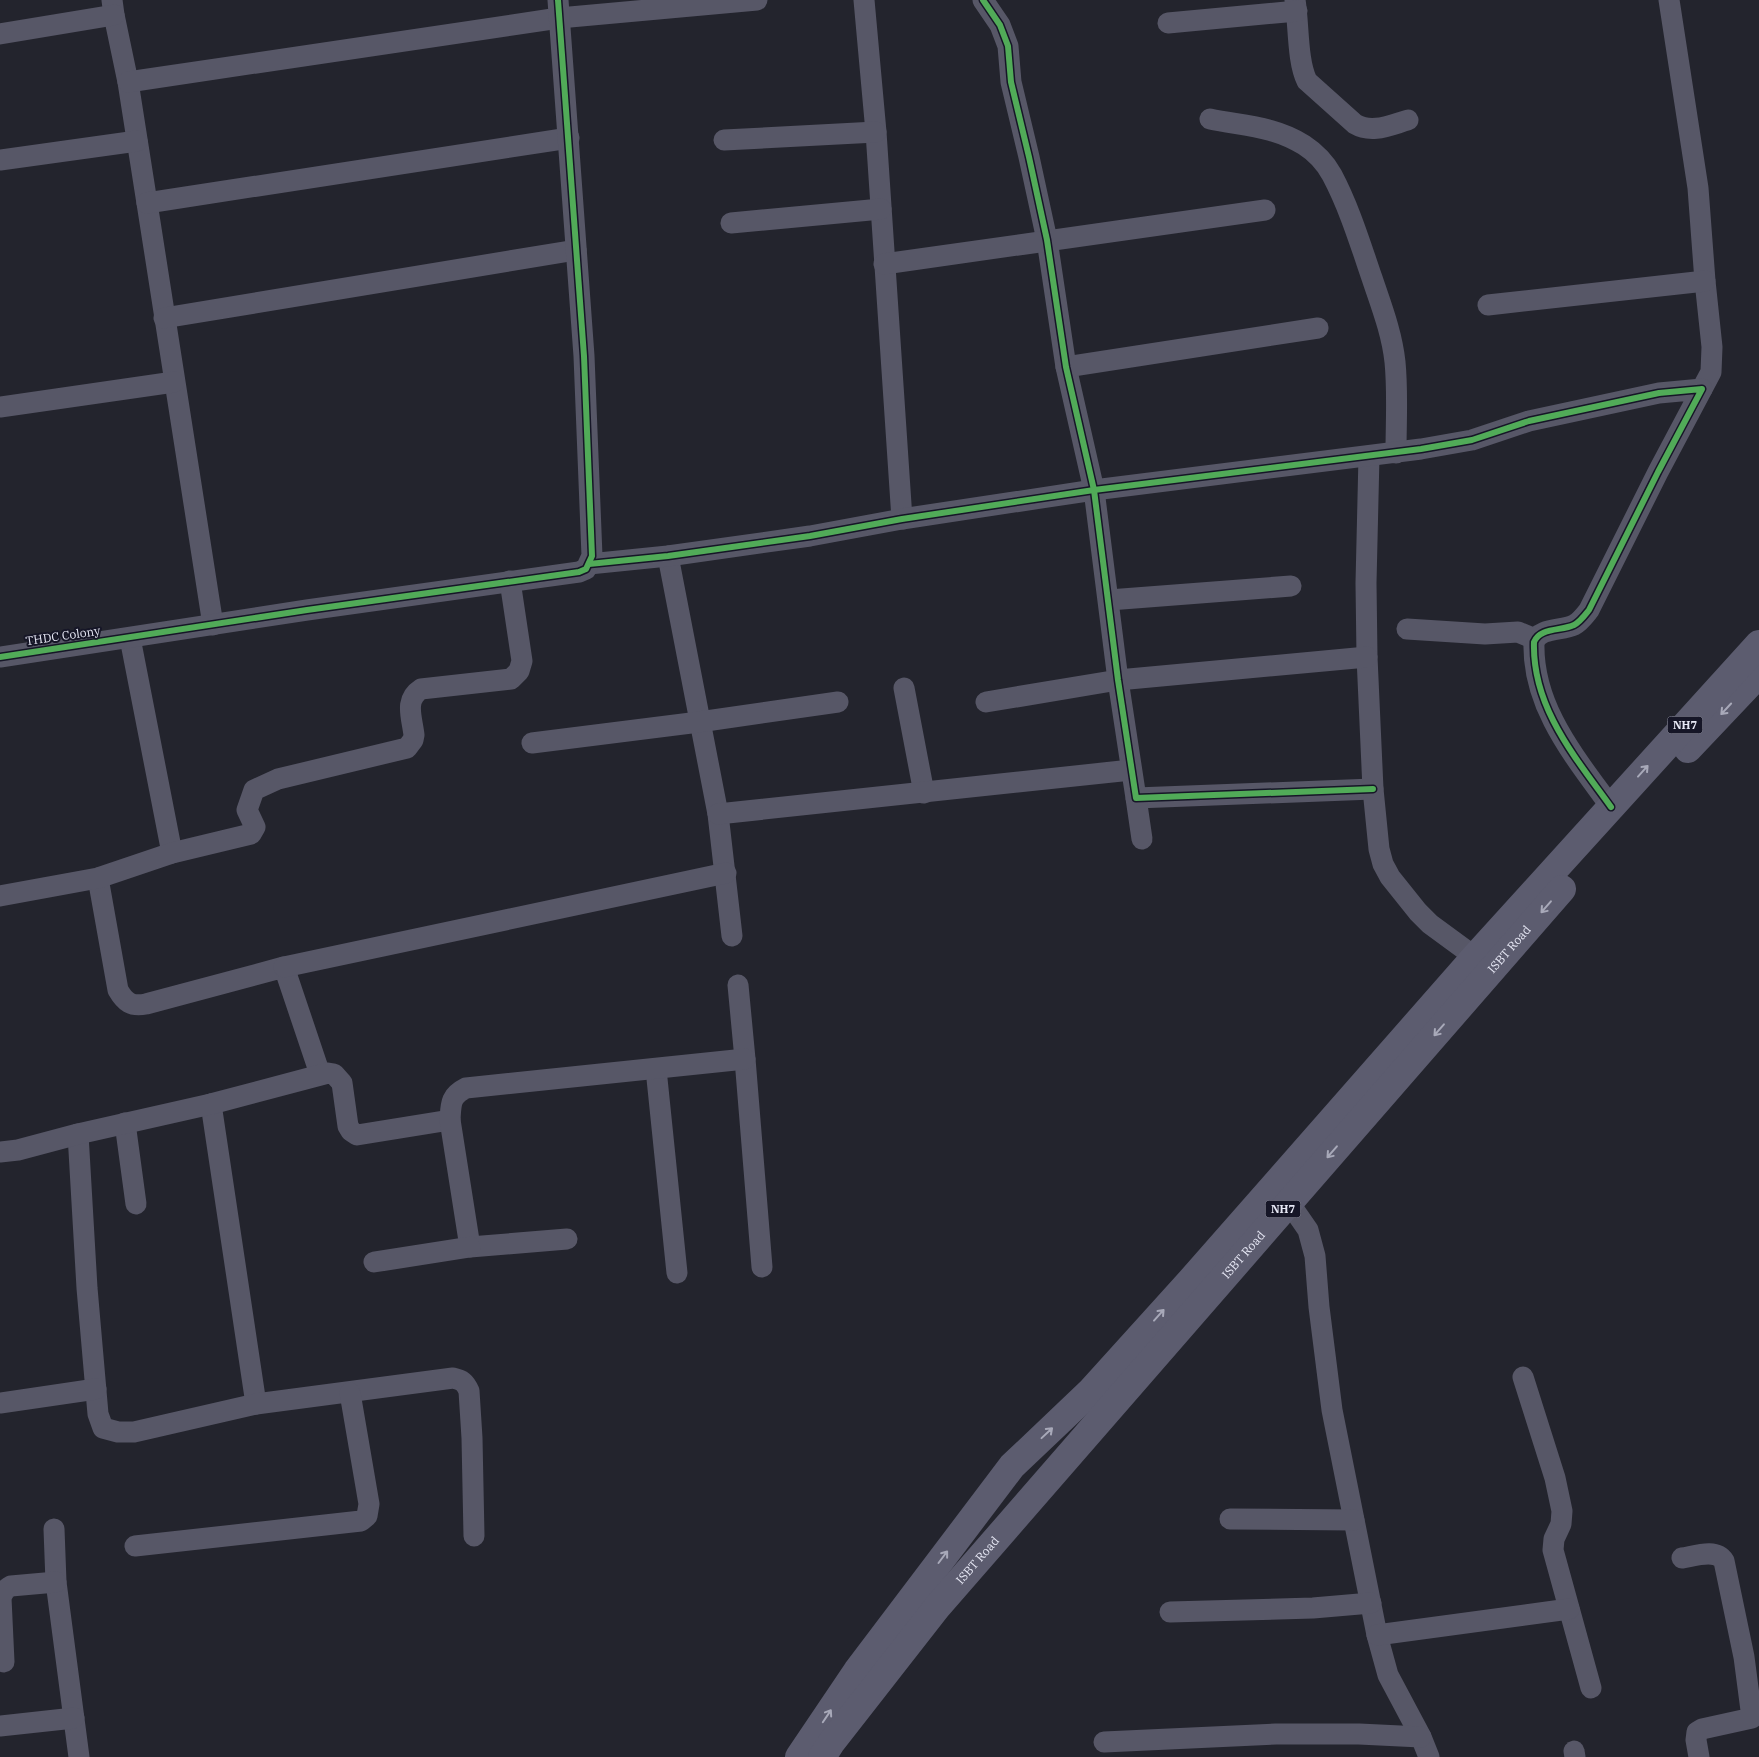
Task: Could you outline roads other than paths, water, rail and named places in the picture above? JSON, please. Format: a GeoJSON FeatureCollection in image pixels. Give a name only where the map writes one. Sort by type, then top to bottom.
{"type":"FeatureCollection","features":[{"type":"Feature","properties":{"kind":"highway","name":"NH7"},"geometry":{"type":"LineString","coordinates":[[800,1757],[857,1671],[928,1598],[1012,1466],[1091,1391],[1283,1192],[1475,957],[1559,878],[1611,807],[1759,644]]}},
{"type":"Feature","properties":{"kind":"highway","name":"ISBT Road"},"geometry":{"type":"LineString","coordinates":[[822,1757],[928,1598],[1559,878],[1621,822],[1759,674]]}},
{"type":"Feature","properties":{"kind":"street"},"geometry":{"type":"LineString","coordinates":[[128,82],[559,9],[757,0]]}},
{"type":"Feature","properties":{"kind":"street"},"geometry":{"type":"LineString","coordinates":[[864,0],[876,132],[902,519]]}},
{"type":"Feature","properties":{"kind":"street"},"geometry":{"type":"LineString","coordinates":[[983,0],[1000,25],[1008,46],[1011,82],[1047,240],[1066,366],[1094,490],[1118,680],[1142,839]]}},
{"type":"Feature","properties":{"kind":"street"},"geometry":{"type":"LineString","coordinates":[[1611,807],[1560,735],[1549,714],[1536,672],[1534,646],[1535,639],[1541,634],[1574,625],[1589,610],[1658,472],[1711,372],[1712,346],[1698,188],[1669,0]]}},
{"type":"Feature","properties":{"kind":"street"},"geometry":{"type":"LineString","coordinates":[[1168,23],[1296,6],[1304,74],[1312,86],[1362,128],[1375,129],[1408,120]]}},
{"type":"Feature","properties":{"kind":"street"},"geometry":{"type":"LineString","coordinates":[[0,34],[113,8],[128,82],[213,625]]}},
{"type":"Feature","properties":{"kind":"street"},"geometry":{"type":"LineString","coordinates":[[559,9],[584,356],[592,556],[589,564]]}},
{"type":"Feature","properties":{"kind":"street"},"geometry":{"type":"LineString","coordinates":[[1210,119],[1240,126],[1269,129],[1286,134],[1306,146],[1332,174],[1356,231],[1387,323],[1395,361],[1396,452]]}},
{"type":"Feature","properties":{"kind":"street"},"geometry":{"type":"LineString","coordinates":[[724,140],[876,132]]}},
{"type":"Feature","properties":{"kind":"street"},"geometry":{"type":"LineString","coordinates":[[147,203],[569,138]]}},
{"type":"Feature","properties":{"kind":"street"},"geometry":{"type":"LineString","coordinates":[[0,160],[137,141]]}},
{"type":"Feature","properties":{"kind":"street"},"geometry":{"type":"LineString","coordinates":[[731,223],[881,209]]}},
{"type":"Feature","properties":{"kind":"street"},"geometry":{"type":"LineString","coordinates":[[884,264],[1265,210]]}},
{"type":"Feature","properties":{"kind":"street"},"geometry":{"type":"LineString","coordinates":[[164,318],[576,250]]}},
{"type":"Feature","properties":{"kind":"street"},"geometry":{"type":"LineString","coordinates":[[1488,305],[1705,281]]}},
{"type":"Feature","properties":{"kind":"street"},"geometry":{"type":"LineString","coordinates":[[1066,366],[1318,328]]}},
{"type":"Feature","properties":{"kind":"street"},"geometry":{"type":"LineString","coordinates":[[0,407],[174,382]]}},
{"type":"Feature","properties":{"kind":"street","name":"THDC Colony"},"geometry":{"type":"LineString","coordinates":[[0,657],[579,572],[586,569],[589,564],[668,556],[810,536],[902,519],[1094,490],[1396,452],[1472,440],[1529,421],[1659,393],[1702,389]]}},
{"type":"Feature","properties":{"kind":"street"},"geometry":{"type":"LineString","coordinates":[[1369,456],[1366,583],[1367,657],[1373,789],[1382,864],[1418,912],[1430,924],[1475,957]]}},
{"type":"Feature","properties":{"kind":"street"},"geometry":{"type":"LineString","coordinates":[[668,556],[718,814],[732,936]]}},
{"type":"Feature","properties":{"kind":"street"},"geometry":{"type":"LineString","coordinates":[[0,896],[98,878],[172,853],[251,834],[255,827],[248,810],[254,790],[278,779],[407,748],[412,743],[414,735],[410,703],[413,695],[422,689],[511,679],[517,674],[522,661],[510,581]]}},
{"type":"Feature","properties":{"kind":"street"},"geometry":{"type":"LineString","coordinates":[[1109,600],[1292,586]]}},
{"type":"Feature","properties":{"kind":"street"},"geometry":{"type":"LineString","coordinates":[[1407,629],[1485,634],[1518,632],[1535,639]]}},
{"type":"Feature","properties":{"kind":"street"},"geometry":{"type":"LineString","coordinates":[[130,638],[172,853]]}},
{"type":"Feature","properties":{"kind":"street"},"geometry":{"type":"LineString","coordinates":[[986,702],[1118,680],[1367,657]]}},
{"type":"Feature","properties":{"kind":"street"},"geometry":{"type":"LineString","coordinates":[[904,688],[924,793]]}},
{"type":"Feature","properties":{"kind":"street"},"geometry":{"type":"LineString","coordinates":[[532,743],[838,702]]}},
{"type":"Feature","properties":{"kind":"street"},"geometry":{"type":"LineString","coordinates":[[718,814],[1131,770]]}},
{"type":"Feature","properties":{"kind":"street"},"geometry":{"type":"LineString","coordinates":[[1136,798],[1373,789]]}},
{"type":"Feature","properties":{"kind":"street"},"geometry":{"type":"LineString","coordinates":[[98,878],[118,990],[128,1004],[138,1006],[284,967],[726,873]]}},
{"type":"Feature","properties":{"kind":"street"},"geometry":{"type":"LineString","coordinates":[[284,967],[320,1074]]}},
{"type":"Feature","properties":{"kind":"street"},"geometry":{"type":"LineString","coordinates":[[738,985],[762,1267]]}},
{"type":"Feature","properties":{"kind":"street"},"geometry":{"type":"LineString","coordinates":[[470,1247],[450,1120],[451,1104],[454,1096],[459,1092],[466,1088],[745,1059]]}},
{"type":"Feature","properties":{"kind":"street"},"geometry":{"type":"LineString","coordinates":[[656,1069],[676,1273]]}},
{"type":"Feature","properties":{"kind":"street"},"geometry":{"type":"LineString","coordinates":[[0,1152],[18,1150],[78,1134],[210,1104],[320,1074],[334,1074],[339,1078],[342,1083],[348,1126],[351,1131],[357,1134],[450,1120]]}},
{"type":"Feature","properties":{"kind":"street"},"geometry":{"type":"LineString","coordinates":[[210,1104],[256,1404]]}},
{"type":"Feature","properties":{"kind":"street"},"geometry":{"type":"LineString","coordinates":[[125,1123],[136,1204]]}},
{"type":"Feature","properties":{"kind":"street"},"geometry":{"type":"LineString","coordinates":[[78,1134],[87,1288],[98,1414],[103,1428],[118,1432],[134,1432],[256,1404],[453,1378],[461,1380],[469,1390],[474,1536]]}},
{"type":"Feature","properties":{"kind":"street"},"geometry":{"type":"LineString","coordinates":[[1283,1192],[1308,1230],[1315,1256],[1319,1307],[1332,1410],[1377,1635],[1393,1686],[1421,1737],[1429,1757]]}},
{"type":"Feature","properties":{"kind":"street"},"geometry":{"type":"LineString","coordinates":[[374,1262],[470,1247],[566,1239]]}},
{"type":"Feature","properties":{"kind":"street"},"geometry":{"type":"LineString","coordinates":[[1523,1377],[1555,1478],[1562,1511],[1561,1524],[1554,1539],[1553,1550],[1591,1688]]}},
{"type":"Feature","properties":{"kind":"street"},"geometry":{"type":"LineString","coordinates":[[0,1403],[96,1389]]}},
{"type":"Feature","properties":{"kind":"street"},"geometry":{"type":"LineString","coordinates":[[135,1546],[360,1521],[369,1511],[369,1504],[350,1393]]}},
{"type":"Feature","properties":{"kind":"street"},"geometry":{"type":"LineString","coordinates":[[1230,1519],[1354,1520]]}},
{"type":"Feature","properties":{"kind":"street"},"geometry":{"type":"LineString","coordinates":[[54,1529],[56,1582],[79,1757]]}},
{"type":"Feature","properties":{"kind":"street"},"geometry":{"type":"LineString","coordinates":[[1682,1558],[1712,1553],[1723,1559],[1752,1655],[1756,1718],[1702,1729],[1698,1732],[1696,1740],[1699,1757]]}},
{"type":"Feature","properties":{"kind":"street"},"geometry":{"type":"LineString","coordinates":[[4,1662],[2,1593],[11,1586],[56,1582]]}},
{"type":"Feature","properties":{"kind":"street"},"geometry":{"type":"LineString","coordinates":[[1170,1612],[1313,1608],[1371,1603]]}},
{"type":"Feature","properties":{"kind":"street"},"geometry":{"type":"LineString","coordinates":[[1377,1635],[1569,1609]]}},
{"type":"Feature","properties":{"kind":"street"},"geometry":{"type":"LineString","coordinates":[[0,1726],[74,1718]]}},
{"type":"Feature","properties":{"kind":"street"},"geometry":{"type":"LineString","coordinates":[[1104,1742],[1276,1734],[1360,1734],[1421,1737]]}}]}
